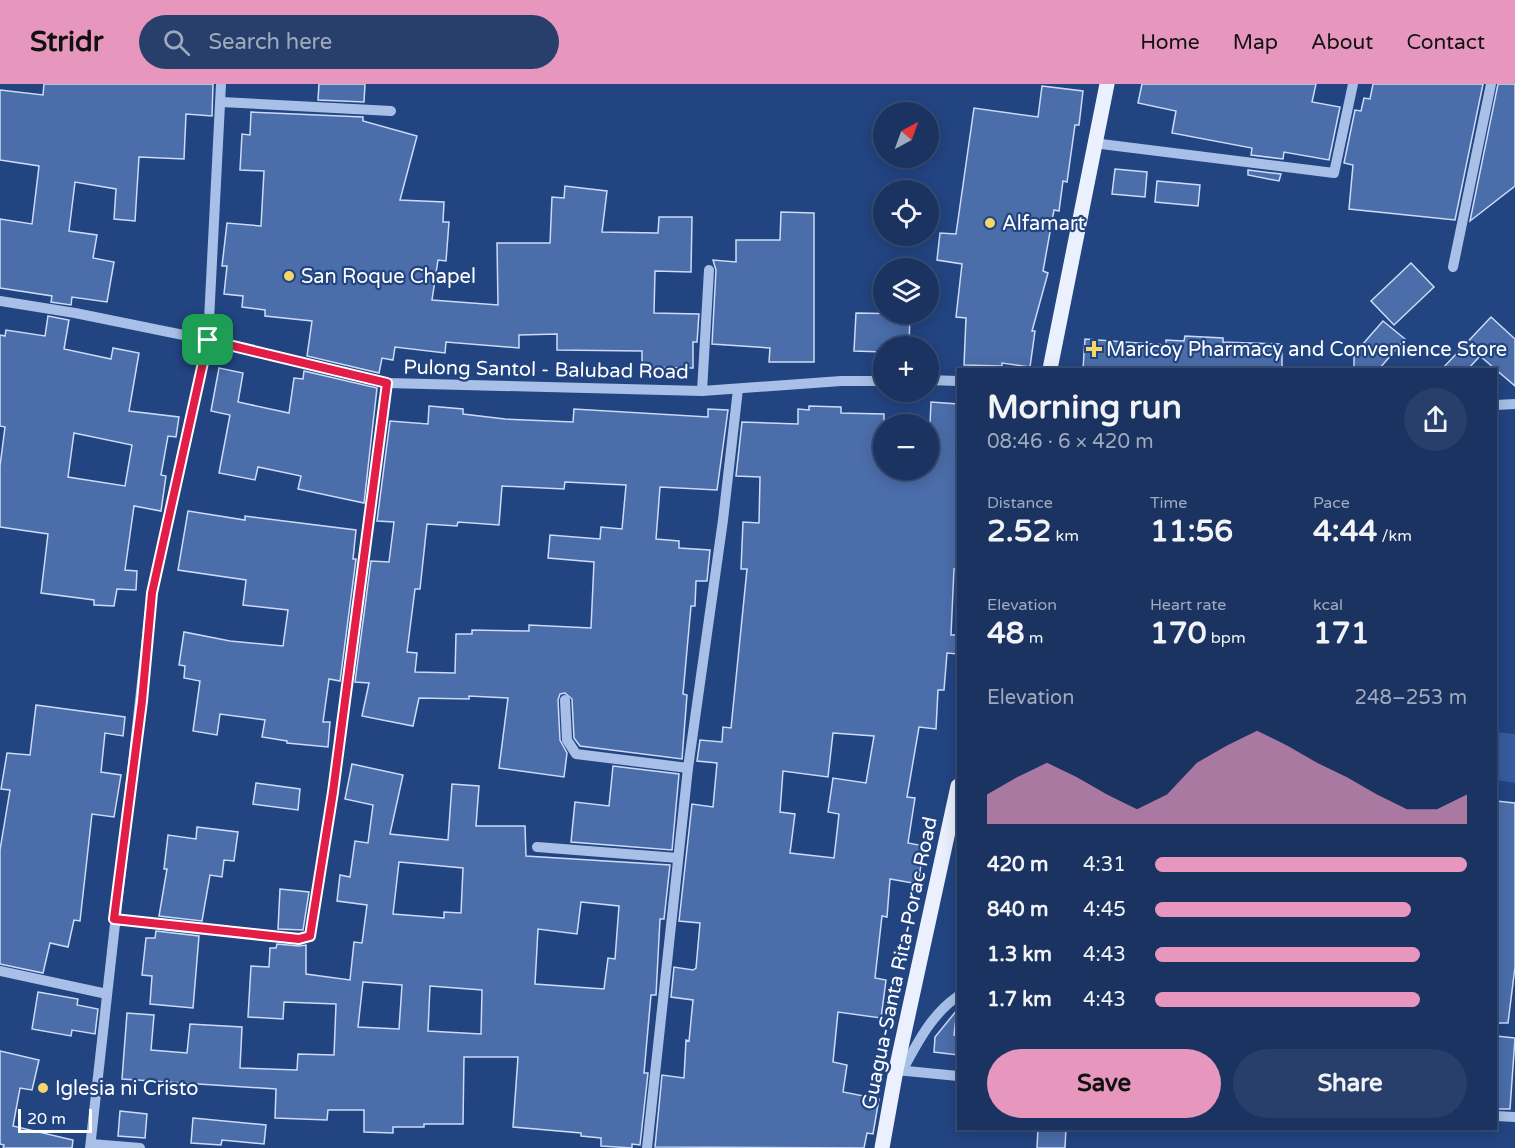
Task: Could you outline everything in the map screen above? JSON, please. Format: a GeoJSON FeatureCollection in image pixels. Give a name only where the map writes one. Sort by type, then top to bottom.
{"type":"FeatureCollection","features":[{"type":"Feature","properties":{"kind":"main road"},"geometry":{"type":"LineString","coordinates":[[1050,368],[1093,143],[1107,84]]}},
{"type":"Feature","properties":{"kind":"main road","name":"Guagua-Santa Rita-Porac Road"},"geometry":{"type":"LineString","coordinates":[[882,1148],[957,791]]}},
{"type":"Feature","properties":{"kind":"street"},"geometry":{"type":"LineString","coordinates":[[140,1148],[90,1146],[114,919],[142,701],[152,593],[208,340],[221,84]]}},
{"type":"Feature","properties":{"kind":"street"},"geometry":{"type":"LineString","coordinates":[[1093,143],[1334,173],[1353,84]]}},
{"type":"Feature","properties":{"kind":"street"},"geometry":{"type":"LineString","coordinates":[[1453,267],[1491,84]]}},
{"type":"Feature","properties":{"kind":"street"},"geometry":{"type":"LineString","coordinates":[[220,102],[391,111]]}},
{"type":"Feature","properties":{"kind":"street"},"geometry":{"type":"LineString","coordinates":[[702,391],[709,270]]}},
{"type":"Feature","properties":{"kind":"street","name":"Pulong Santol - Balubad Road"},"geometry":{"type":"LineString","coordinates":[[0,301],[75,313],[208,340],[387,383],[702,391],[841,381],[873,381]]}},
{"type":"Feature","properties":{"kind":"street"},"geometry":{"type":"LineString","coordinates":[[939,380],[957,381]]}},
{"type":"Feature","properties":{"kind":"street"},"geometry":{"type":"LineString","coordinates":[[114,919],[299,939],[310,936],[333,792],[387,383]]}},
{"type":"Feature","properties":{"kind":"street"},"geometry":{"type":"LineString","coordinates":[[647,1148],[688,768],[723,520],[738,389]]}},
{"type":"Feature","properties":{"kind":"street"},"geometry":{"type":"LineString","coordinates":[[1497,405],[1515,404]]}},
{"type":"Feature","properties":{"kind":"street"},"geometry":{"type":"LineString","coordinates":[[565,700],[567,740],[576,754],[688,768]]}},
{"type":"Feature","properties":{"kind":"street"},"geometry":{"type":"LineString","coordinates":[[537,847],[678,858]]}},
{"type":"Feature","properties":{"kind":"street"},"geometry":{"type":"LineString","coordinates":[[0,971],[107,994]]}},
{"type":"Feature","properties":{"kind":"street"},"geometry":{"type":"LineString","coordinates":[[957,997],[930,1021],[899,1070],[957,1076]]}},
{"type":"Feature","properties":{"kind":"street"},"geometry":{"type":"LineString","coordinates":[[1497,1116],[1515,1117]]}},
{"type":"Feature","properties":{"kind":"shaded area"},"geometry":{"type":"Polygon","coordinates":[[[1497,732],[1515,734],[1515,783],[1497,780],[1497,732]]]}},
{"type":"Feature","properties":{"kind":"building"},"geometry":{"type":"Polygon","coordinates":[[[44,84],[213,84],[212,116],[186,114],[184,159],[139,157],[135,221],[114,219],[116,189],[75,182],[69,231],[97,235],[93,258],[114,262],[107,302],[72,297],[71,305],[51,302],[52,296],[0,288],[0,219],[32,224],[39,166],[0,160],[0,90],[43,95],[44,84]]]}},
{"type":"Feature","properties":{"kind":"building"},"geometry":{"type":"Polygon","coordinates":[[[319,84],[365,84],[364,102],[318,100],[319,84]]]}},
{"type":"Feature","properties":{"kind":"building"},"geometry":{"type":"Polygon","coordinates":[[[1142,84],[1316,84],[1312,102],[1340,107],[1329,160],[1284,152],[1283,159],[1251,155],[1252,148],[1172,133],[1176,111],[1138,103],[1142,84]]]}},
{"type":"Feature","properties":{"kind":"building"},"geometry":{"type":"Polygon","coordinates":[[[1373,84],[1483,84],[1455,220],[1349,209],[1353,165],[1344,163],[1355,110],[1361,111],[1364,98],[1370,99],[1373,84]]]}},
{"type":"Feature","properties":{"kind":"building"},"geometry":{"type":"Polygon","coordinates":[[[1498,84],[1515,84],[1515,186],[1470,221],[1498,84]]]}},
{"type":"Feature","properties":{"kind":"building"},"geometry":{"type":"Polygon","coordinates":[[[1042,86],[1083,91],[1079,125],[1075,125],[1067,182],[1063,181],[1059,211],[1054,210],[1043,271],[1048,273],[1032,331],[1035,331],[1030,367],[1002,363],[1002,366],[964,365],[966,318],[956,317],[962,264],[939,260],[937,258],[940,233],[956,234],[974,108],[1038,117],[1042,86]]]}},
{"type":"Feature","properties":{"kind":"building"},"geometry":{"type":"Polygon","coordinates":[[[251,112],[363,117],[363,121],[417,136],[400,200],[444,202],[443,222],[449,222],[446,261],[438,260],[432,300],[498,305],[497,243],[550,243],[552,197],[564,198],[565,186],[607,191],[602,232],[658,233],[659,217],[692,217],[691,272],[655,271],[654,313],[699,314],[697,342],[693,342],[693,368],[642,367],[642,351],[557,350],[557,334],[519,335],[519,348],[446,342],[445,353],[395,347],[393,360],[382,358],[379,373],[307,356],[312,321],[265,316],[265,310],[242,307],[243,296],[224,294],[227,266],[222,266],[227,223],[261,226],[264,171],[240,170],[242,134],[250,135],[251,112]]]}},
{"type":"Feature","properties":{"kind":"building"},"geometry":{"type":"Polygon","coordinates":[[[1115,169],[1147,172],[1145,197],[1112,194],[1115,169]]]}},
{"type":"Feature","properties":{"kind":"building"},"geometry":{"type":"Polygon","coordinates":[[[1248,170],[1281,174],[1279,181],[1248,175],[1248,170]]]}},
{"type":"Feature","properties":{"kind":"building"},"geometry":{"type":"Polygon","coordinates":[[[1157,181],[1200,185],[1198,206],[1155,202],[1157,181]]]}},
{"type":"Feature","properties":{"kind":"building"},"geometry":{"type":"Polygon","coordinates":[[[781,212],[814,213],[814,362],[769,362],[770,348],[712,344],[716,270],[713,260],[736,262],[736,240],[780,240],[781,212]]]}},
{"type":"Feature","properties":{"kind":"building"},"geometry":{"type":"Polygon","coordinates":[[[1411,263],[1434,287],[1394,325],[1371,301],[1411,263]]]}},
{"type":"Feature","properties":{"kind":"building"},"geometry":{"type":"Polygon","coordinates":[[[856,313],[873,313],[873,324],[910,324],[909,336],[873,336],[873,352],[854,351],[856,313]]]}},
{"type":"Feature","properties":{"kind":"building"},"geometry":{"type":"Polygon","coordinates":[[[48,316],[69,320],[64,349],[111,359],[113,348],[139,353],[129,411],[179,417],[176,437],[168,436],[161,475],[166,476],[161,511],[134,506],[125,570],[137,571],[136,590],[117,589],[114,606],[94,605],[94,600],[41,593],[48,534],[0,527],[0,466],[5,427],[0,426],[0,335],[5,336],[6,330],[45,336],[48,316]],[[74,433],[68,477],[125,486],[132,445],[74,433]]]}},
{"type":"Feature","properties":{"kind":"building"},"geometry":{"type":"Polygon","coordinates":[[[1491,317],[1515,339],[1515,386],[1497,371],[1497,368],[1480,356],[1469,368],[1443,368],[1491,317]]]}},
{"type":"Feature","properties":{"kind":"building"},"geometry":{"type":"Polygon","coordinates":[[[1383,321],[1405,339],[1380,368],[1354,368],[1354,354],[1383,321]]]}},
{"type":"Feature","properties":{"kind":"building"},"geometry":{"type":"Polygon","coordinates":[[[1185,336],[1223,338],[1223,342],[1282,344],[1282,368],[1083,368],[1085,339],[1166,345],[1166,340],[1184,341],[1185,336]]]}},
{"type":"Feature","properties":{"kind":"building"},"geometry":{"type":"Polygon","coordinates":[[[219,368],[243,373],[238,402],[289,413],[294,378],[303,379],[304,371],[377,388],[364,503],[298,489],[301,476],[258,467],[255,480],[219,473],[230,415],[211,411],[219,368]]]}},
{"type":"Feature","properties":{"kind":"building"},"geometry":{"type":"Polygon","coordinates":[[[931,402],[957,404],[957,569],[954,569],[951,635],[957,635],[957,654],[947,653],[944,690],[938,690],[936,729],[919,727],[907,797],[915,798],[908,843],[924,846],[918,884],[890,879],[887,917],[882,916],[875,978],[886,980],[881,1018],[838,1012],[833,1062],[847,1065],[843,1092],[879,1099],[873,1134],[867,1133],[864,1148],[655,1147],[662,1075],[684,1078],[686,1040],[689,1041],[693,1000],[671,997],[674,967],[693,970],[696,968],[700,923],[679,921],[692,804],[713,807],[717,763],[697,761],[700,740],[722,742],[723,727],[731,728],[747,569],[741,569],[743,522],[759,523],[760,477],[736,476],[742,422],[798,424],[798,409],[809,410],[809,406],[841,407],[841,413],[884,414],[873,414],[873,480],[939,480],[939,414],[930,414],[931,402]],[[833,733],[828,777],[783,771],[780,812],[795,814],[790,853],[834,858],[839,814],[828,812],[833,778],[866,783],[874,736],[833,733]]]}},
{"type":"Feature","properties":{"kind":"building"},"geometry":{"type":"Polygon","coordinates":[[[429,406],[463,409],[463,414],[505,419],[573,422],[574,409],[708,417],[708,409],[728,410],[717,490],[660,487],[656,539],[679,541],[679,548],[710,550],[707,581],[696,581],[695,606],[691,606],[683,694],[687,695],[682,759],[580,746],[574,738],[572,699],[565,693],[560,694],[558,700],[560,740],[567,753],[564,777],[499,768],[508,698],[469,696],[469,699],[419,698],[413,726],[362,716],[369,683],[355,682],[371,561],[389,562],[394,522],[377,521],[390,421],[428,424],[429,406]],[[565,482],[564,489],[502,486],[499,525],[458,522],[457,526],[427,524],[420,589],[415,589],[407,652],[417,653],[415,672],[455,673],[456,634],[472,634],[472,630],[529,631],[529,625],[591,628],[594,562],[548,558],[550,535],[600,539],[601,527],[622,529],[626,485],[565,482]]]}},
{"type":"Feature","properties":{"kind":"building"},"geometry":{"type":"Polygon","coordinates":[[[188,511],[245,520],[245,516],[356,530],[353,559],[356,559],[340,681],[329,679],[323,722],[330,722],[328,747],[287,743],[287,741],[262,737],[265,720],[220,714],[217,735],[193,731],[200,681],[184,678],[185,666],[179,665],[184,632],[230,641],[283,646],[288,610],[243,605],[246,580],[178,570],[188,511]]]}},
{"type":"Feature","properties":{"kind":"building"},"geometry":{"type":"Polygon","coordinates":[[[36,705],[125,717],[123,736],[105,733],[101,772],[121,775],[114,817],[92,814],[80,921],[74,920],[68,947],[50,943],[43,973],[0,964],[0,850],[10,790],[1,789],[7,753],[30,755],[36,705]]]}},
{"type":"Feature","properties":{"kind":"building"},"geometry":{"type":"Polygon","coordinates":[[[352,764],[403,775],[390,834],[448,840],[452,784],[479,786],[476,826],[525,826],[526,856],[670,865],[664,919],[660,919],[656,995],[651,995],[644,1073],[648,1073],[640,1145],[632,1144],[632,1148],[601,1146],[601,1138],[581,1136],[581,1133],[513,1127],[518,1057],[464,1057],[463,1124],[393,1127],[393,1133],[364,1132],[364,1110],[328,1110],[327,1120],[275,1118],[276,1089],[122,1079],[127,1013],[154,1015],[151,1050],[187,1053],[190,1024],[242,1027],[240,1068],[297,1070],[298,1054],[334,1055],[336,1004],[284,1002],[283,1019],[248,1017],[251,966],[269,967],[270,948],[276,948],[277,944],[306,945],[306,974],[350,980],[354,942],[362,943],[367,905],[337,901],[340,875],[350,877],[355,841],[368,843],[373,805],[345,799],[352,764]],[[399,862],[393,914],[444,918],[444,912],[461,913],[463,868],[399,862]],[[581,902],[577,934],[538,929],[535,984],[604,989],[608,958],[615,959],[619,906],[581,902]],[[363,982],[358,1027],[399,1029],[402,985],[363,982]],[[430,986],[428,1031],[481,1034],[482,990],[430,986]]]}},
{"type":"Feature","properties":{"kind":"building"},"geometry":{"type":"Polygon","coordinates":[[[613,766],[679,774],[672,850],[571,842],[575,802],[609,806],[613,766]]]}},
{"type":"Feature","properties":{"kind":"building"},"geometry":{"type":"Polygon","coordinates":[[[256,783],[300,789],[298,810],[253,804],[256,783]]]}},
{"type":"Feature","properties":{"kind":"building"},"geometry":{"type":"Polygon","coordinates":[[[1497,801],[1515,803],[1515,967],[1508,1023],[1497,1023],[1497,801]]]}},
{"type":"Feature","properties":{"kind":"building"},"geometry":{"type":"Polygon","coordinates":[[[197,827],[238,832],[234,861],[224,860],[222,877],[210,875],[202,921],[159,916],[167,869],[164,869],[168,835],[196,839],[197,827]]]}},
{"type":"Feature","properties":{"kind":"building"},"geometry":{"type":"Polygon","coordinates":[[[280,889],[309,892],[303,930],[278,929],[280,889]]]}},
{"type":"Feature","properties":{"kind":"building"},"geometry":{"type":"Polygon","coordinates":[[[156,931],[199,936],[193,1008],[150,1004],[152,976],[142,975],[146,938],[155,938],[156,931]]]}},
{"type":"Feature","properties":{"kind":"building"},"geometry":{"type":"Polygon","coordinates":[[[38,992],[78,999],[77,1005],[98,1009],[95,1034],[72,1030],[71,1036],[32,1029],[38,992]]]}},
{"type":"Feature","properties":{"kind":"building"},"geometry":{"type":"Polygon","coordinates":[[[957,1010],[954,1035],[957,1035],[957,1055],[934,1052],[935,1037],[957,1010]]]}},
{"type":"Feature","properties":{"kind":"building"},"geometry":{"type":"Polygon","coordinates":[[[1497,1036],[1515,1038],[1510,1109],[1497,1109],[1497,1036]]]}},
{"type":"Feature","properties":{"kind":"building"},"geometry":{"type":"Polygon","coordinates":[[[0,1051],[39,1060],[32,1090],[20,1088],[13,1126],[73,1140],[72,1148],[3,1148],[4,1145],[0,1144],[0,1051]]]}},
{"type":"Feature","properties":{"kind":"building"},"geometry":{"type":"Polygon","coordinates":[[[120,1111],[147,1114],[145,1138],[118,1136],[120,1111]]]}},
{"type":"Feature","properties":{"kind":"building"},"geometry":{"type":"Polygon","coordinates":[[[193,1118],[266,1125],[264,1144],[222,1140],[221,1145],[191,1143],[193,1118]]]}},
{"type":"Feature","properties":{"kind":"building"},"geometry":{"type":"Polygon","coordinates":[[[1038,1130],[1066,1130],[1065,1148],[1037,1148],[1038,1130]]]}},
{"type":"Feature","properties":{"kind":"place","name":"Alfamart"},"geometry":{"type":"Point","coordinates":[990,223]}},
{"type":"Feature","properties":{"kind":"place","name":"San Roque Chapel"},"geometry":{"type":"Point","coordinates":[289,276]}},
{"type":"Feature","properties":{"kind":"place","name":"Maricoy Pharmacy and Convenience Store"},"geometry":{"type":"Point","coordinates":[1094,349]}},
{"type":"Feature","properties":{"kind":"place","name":"Iglesia ni Cristo"},"geometry":{"type":"Point","coordinates":[43,1088]}},
{"type":"Feature","properties":{"kind":"route"},"geometry":{"type":"LineString","coordinates":[[208,340],[387,383],[333,792],[310,936],[299,939],[114,919],[142,701],[152,593],[208,340]]}}]}
